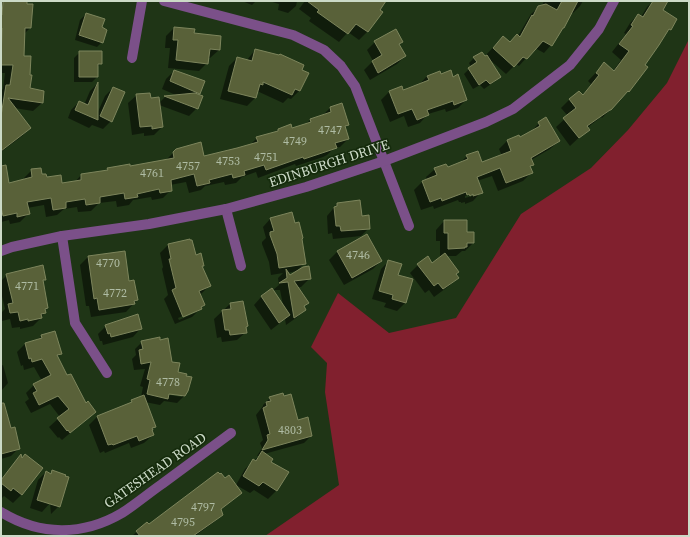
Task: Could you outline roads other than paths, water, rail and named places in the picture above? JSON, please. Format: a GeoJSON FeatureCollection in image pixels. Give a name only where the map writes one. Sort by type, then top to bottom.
{"type":"FeatureCollection","features":[{"type":"Feature","properties":{"kind":"street"},"geometry":{"type":"LineString","coordinates":[[132,58],[142,1]]}},
{"type":"Feature","properties":{"kind":"street"},"geometry":{"type":"LineString","coordinates":[[164,1],[293,35],[324,50],[341,66],[355,86],[409,226]]}},
{"type":"Feature","properties":{"kind":"street","name":"EDINBURGH DRIVE"},"geometry":{"type":"LineString","coordinates":[[1,251],[12,247],[62,236],[149,224],[226,209],[306,187],[384,161],[486,122],[513,108],[570,65],[599,29],[614,1]]}},
{"type":"Feature","properties":{"kind":"street"},"geometry":{"type":"LineString","coordinates":[[226,209],[241,266]]}},
{"type":"Feature","properties":{"kind":"street"},"geometry":{"type":"LineString","coordinates":[[62,236],[75,323],[107,373]]}},
{"type":"Feature","properties":{"kind":"street","name":"GATESHEAD ROAD"},"geometry":{"type":"LineString","coordinates":[[1,512],[30,526],[66,530],[88,528],[122,512],[231,433]]}}]}
